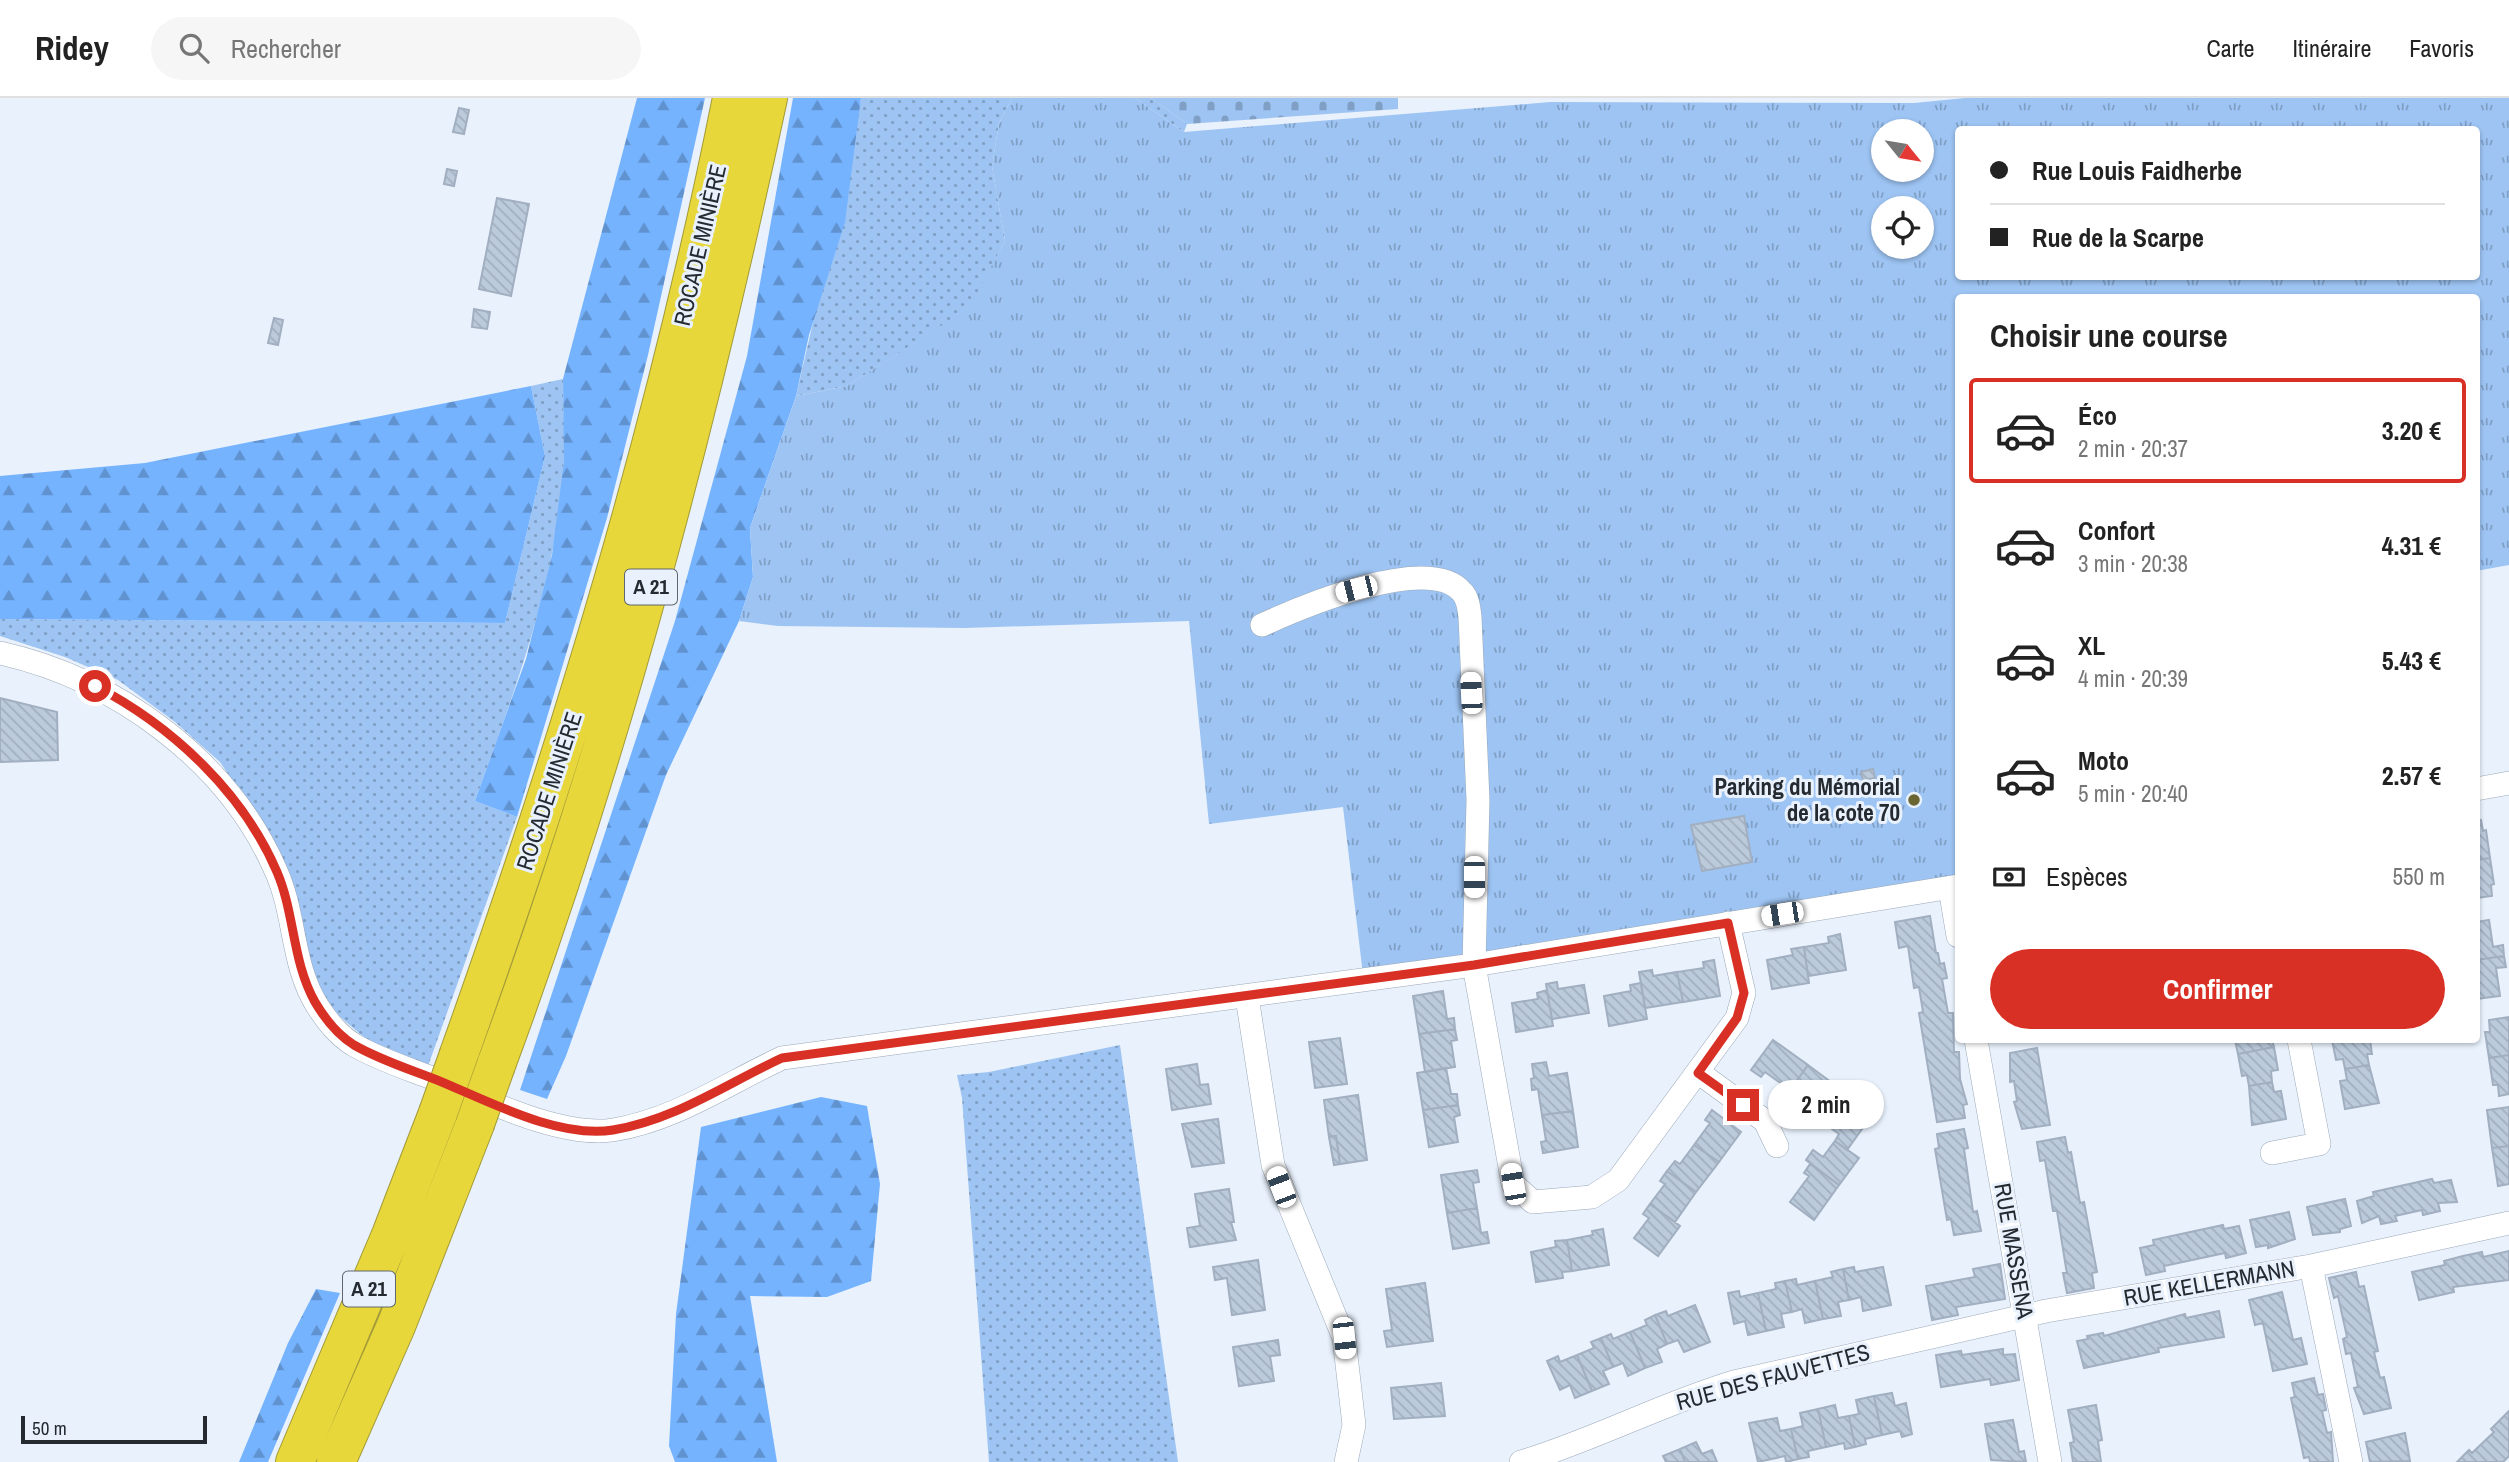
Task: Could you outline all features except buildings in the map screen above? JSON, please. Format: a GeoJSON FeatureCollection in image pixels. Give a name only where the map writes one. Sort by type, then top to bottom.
{"type":"FeatureCollection","features":[{"type":"Feature","properties":{"kind":"highway","name":"ROCADE MINIÈRE"},"geometry":{"type":"LineString","coordinates":[[295,1462],[391,1235],[438,1113],[544,809],[646,470],[688,304],[732,98]]}},
{"type":"Feature","properties":{"kind":"highway","name":"ROCADE MINIÈRE"},"geometry":{"type":"LineString","coordinates":[[336,1462],[396,1326],[475,1124],[547,927],[643,616],[698,407],[768,98]]}},
{"type":"Feature","properties":{"kind":"street"},"geometry":{"type":"LineString","coordinates":[[1262,625],[1330,596],[1383,582],[1435,579],[1457,586],[1464,593],[1470,617],[1470,669],[1478,800],[1474,965],[1513,1184],[1533,1202],[1592,1197],[1618,1180],[1737,1018],[1744,993],[1728,923]]}},
{"type":"Feature","properties":{"kind":"street"},"geometry":{"type":"LineString","coordinates":[[0,653],[76,676],[114,696],[169,736],[219,782],[250,822],[277,873],[301,974],[316,1004],[336,1031],[375,1055],[558,1126],[609,1131],[643,1124],[686,1108],[782,1058],[1474,965],[1954,887]]}},
{"type":"Feature","properties":{"kind":"street"},"geometry":{"type":"LineString","coordinates":[[2480,783],[2509,783]]}},
{"type":"Feature","properties":{"kind":"street"},"geometry":{"type":"LineString","coordinates":[[1247,997],[1273,1165],[1344,1338],[1354,1425],[1346,1462]]}},
{"type":"Feature","properties":{"kind":"street","name":"RUE MASSENA"},"geometry":{"type":"LineString","coordinates":[[1977,1043],[2050,1462]]}},
{"type":"Feature","properties":{"kind":"street"},"geometry":{"type":"LineString","coordinates":[[2272,1153],[2319,1144],[2300,1043]]}},
{"type":"Feature","properties":{"kind":"street"},"geometry":{"type":"LineString","coordinates":[[1698,1073],[1765,1122],[1777,1146]]}},
{"type":"Feature","properties":{"kind":"street","name":"RUE KELLERMANN"},"geometry":{"type":"LineString","coordinates":[[1910,1343],[2025,1316],[2311,1266],[2509,1223]]}},
{"type":"Feature","properties":{"kind":"street"},"geometry":{"type":"LineString","coordinates":[[2311,1266],[2351,1462]]}},
{"type":"Feature","properties":{"kind":"street","name":"RUE DES FAUVETTES"},"geometry":{"type":"LineString","coordinates":[[1521,1462],[1562,1450],[1688,1396],[1910,1343]]}},
{"type":"Feature","properties":{"kind":"green space"},"geometry":{"type":"Polygon","coordinates":[[[637,98],[705,98],[648,355],[607,518],[517,817],[475,801],[526,659],[552,555],[564,461],[563,379],[637,98]]]}},
{"type":"Feature","properties":{"kind":"green space"},"geometry":{"type":"Polygon","coordinates":[[[793,98],[861,98],[845,222],[809,335],[796,396],[750,528],[753,577],[739,621],[666,775],[566,1056],[547,1099],[520,1090],[675,621],[747,356],[793,98]]]}},
{"type":"Feature","properties":{"kind":"green space"},"geometry":{"type":"Polygon","coordinates":[[[861,98],[1012,98],[999,123],[992,166],[1005,241],[970,308],[847,386],[796,396],[852,153],[861,98]]]}},
{"type":"Feature","properties":{"kind":"green space"},"geometry":{"type":"Polygon","coordinates":[[[1012,98],[1135,98],[1184,132],[1550,102],[1914,103],[1965,98],[2509,98],[2509,565],[2480,570],[2480,294],[1955,294],[1955,886],[1363,975],[1343,807],[1209,824],[1189,621],[965,628],[778,626],[739,621],[753,577],[750,528],[796,396],[847,386],[969,308],[1005,241],[992,166],[999,123],[1012,98]]]}},
{"type":"Feature","properties":{"kind":"green space"},"geometry":{"type":"Polygon","coordinates":[[[1135,98],[1151,98],[1187,124],[1184,132],[1135,98]]]}},
{"type":"Feature","properties":{"kind":"green space"},"geometry":{"type":"Polygon","coordinates":[[[1151,98],[1398,98],[1398,109],[1187,124],[1151,98]]]}},
{"type":"Feature","properties":{"kind":"green space"},"geometry":{"type":"Polygon","coordinates":[[[563,379],[564,460],[553,547],[532,633],[475,801],[517,817],[428,1066],[366,1039],[338,1015],[316,985],[256,816],[220,762],[175,722],[118,680],[65,657],[0,636],[0,619],[505,623],[545,456],[531,386],[563,379]]]}},
{"type":"Feature","properties":{"kind":"green space"},"geometry":{"type":"Polygon","coordinates":[[[531,386],[545,456],[505,623],[0,619],[0,476],[145,463],[531,386]]]}},
{"type":"Feature","properties":{"kind":"green space"},"geometry":{"type":"Polygon","coordinates":[[[1120,1045],[1178,1462],[989,1462],[962,1098],[957,1075],[989,1072],[1120,1045]]]}},
{"type":"Feature","properties":{"kind":"green space"},"geometry":{"type":"Polygon","coordinates":[[[821,1097],[867,1106],[880,1184],[871,1281],[827,1297],[750,1296],[777,1462],[675,1462],[669,1446],[676,1314],[701,1127],[821,1097]]]}},
{"type":"Feature","properties":{"kind":"green space"},"geometry":{"type":"Polygon","coordinates":[[[316,1289],[340,1293],[268,1462],[239,1462],[288,1343],[316,1289]]]}},
{"type":"Feature","properties":{"kind":"place","name":"Parking du Mémorial de la cote 70"},"geometry":{"type":"Point","coordinates":[1914,800]}},
{"type":"Feature","properties":{"kind":"route"},"geometry":{"type":"LineString","coordinates":[[95,686],[114,696],[169,736],[209,771],[250,822],[277,873],[301,974],[316,1004],[336,1031],[353,1044],[375,1055],[513,1111],[558,1126],[609,1131],[643,1124],[686,1108],[782,1058],[1474,965],[1728,923],[1744,993],[1737,1018],[1698,1073],[1743,1105]]}}]}
